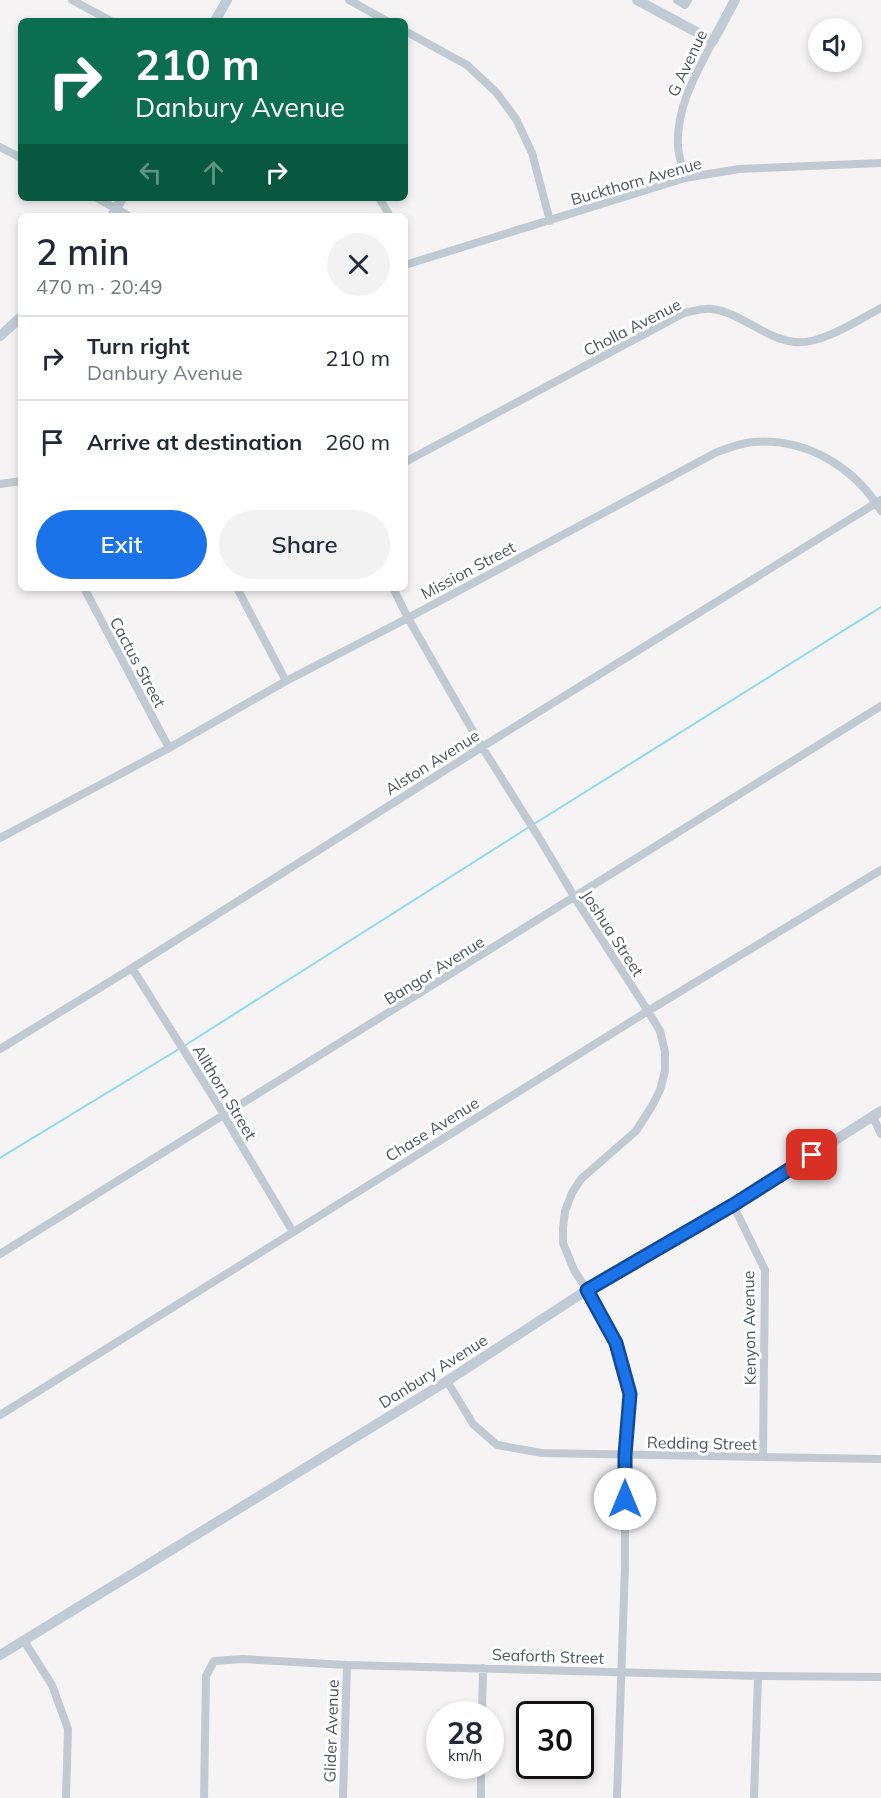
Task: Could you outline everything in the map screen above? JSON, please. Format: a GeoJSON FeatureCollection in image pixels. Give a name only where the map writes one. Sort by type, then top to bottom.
{"type":"FeatureCollection","features":[{"type":"Feature","properties":{"kind":"street"},"geometry":{"type":"LineString","coordinates":[[72,0],[105,18]]}},
{"type":"Feature","properties":{"kind":"street"},"geometry":{"type":"LineString","coordinates":[[217,18],[226,0]]}},
{"type":"Feature","properties":{"kind":"street"},"geometry":{"type":"LineString","coordinates":[[349,0],[382,18]]}},
{"type":"Feature","properties":{"kind":"street"},"geometry":{"type":"LineString","coordinates":[[637,0],[713,41]]}},
{"type":"Feature","properties":{"kind":"street"},"geometry":{"type":"LineString","coordinates":[[676,0],[686,5],[688,0]]}},
{"type":"Feature","properties":{"kind":"street","name":"G Avenue"},"geometry":{"type":"LineString","coordinates":[[685,178],[678,148],[679,120],[689,87],[735,0]]}},
{"type":"Feature","properties":{"kind":"street"},"geometry":{"type":"LineString","coordinates":[[408,33],[467,65],[496,92],[516,119],[532,153],[550,221]]}},
{"type":"Feature","properties":{"kind":"street"},"geometry":{"type":"LineString","coordinates":[[0,147],[18,156]]}},
{"type":"Feature","properties":{"kind":"street","name":"Buckthorn Avenue"},"geometry":{"type":"LineString","coordinates":[[408,264],[685,178],[739,169],[881,163]]}},
{"type":"Feature","properties":{"kind":"street"},"geometry":{"type":"LineString","coordinates":[[101,201],[114,212]]}},
{"type":"Feature","properties":{"kind":"street","name":"Cholla Avenue"},"geometry":{"type":"LineString","coordinates":[[408,460],[684,313],[711,309],[735,316],[770,334],[795,342],[823,338],[881,308]]}},
{"type":"Feature","properties":{"kind":"street"},"geometry":{"type":"LineString","coordinates":[[0,336],[18,320]]}},
{"type":"Feature","properties":{"kind":"street","name":"Mission Street"},"geometry":{"type":"LineString","coordinates":[[0,838],[169,748],[286,681],[717,452],[751,442],[782,442],[814,451],[846,469],[879,502],[881,511]]}},
{"type":"Feature","properties":{"kind":"street"},"geometry":{"type":"LineString","coordinates":[[0,484],[18,481]]}},
{"type":"Feature","properties":{"kind":"street","name":"Alston Avenue"},"geometry":{"type":"LineString","coordinates":[[0,1049],[879,502]]}},
{"type":"Feature","properties":{"kind":"street","name":"Cactus Street"},"geometry":{"type":"LineString","coordinates":[[86,591],[169,748]]}},
{"type":"Feature","properties":{"kind":"street"},"geometry":{"type":"LineString","coordinates":[[239,591],[286,681]]}},
{"type":"Feature","properties":{"kind":"street","name":"Joshua Street"},"geometry":{"type":"LineString","coordinates":[[394,591],[482,747],[574,898],[660,1030],[665,1052],[660,1090],[636,1131],[581,1179],[565,1211],[563,1228],[563,1244],[573,1270],[587,1290],[616,1343],[630,1394],[625,1455],[625,1566],[617,1798]]}},
{"type":"Feature","properties":{"kind":"street","name":"Bangor Avenue"},"geometry":{"type":"LineString","coordinates":[[0,1254],[881,706]]}},
{"type":"Feature","properties":{"kind":"street","name":"Chase Avenue"},"geometry":{"type":"LineString","coordinates":[[0,1415],[648,1011],[881,870]]}},
{"type":"Feature","properties":{"kind":"street","name":"Allthorn Street"},"geometry":{"type":"LineString","coordinates":[[132,968],[222,1111],[293,1232]]}},
{"type":"Feature","properties":{"kind":"street"},"geometry":{"type":"LineString","coordinates":[[877,1114],[881,1134]]}},
{"type":"Feature","properties":{"kind":"street","name":"Danbury Avenue"},"geometry":{"type":"LineString","coordinates":[[0,1655],[447,1381],[587,1290],[733,1205],[877,1114]]}},
{"type":"Feature","properties":{"kind":"street","name":"Kenyon Avenue"},"geometry":{"type":"LineString","coordinates":[[733,1205],[765,1270],[763,1457]]}},
{"type":"Feature","properties":{"kind":"street","name":"Redding Street"},"geometry":{"type":"LineString","coordinates":[[447,1381],[473,1424],[497,1445],[542,1453],[881,1459]]}},
{"type":"Feature","properties":{"kind":"street"},"geometry":{"type":"LineString","coordinates":[[24,1641],[52,1684],[68,1729],[66,1798]]}},
{"type":"Feature","properties":{"kind":"street","name":"Seaforth Street"},"geometry":{"type":"LineString","coordinates":[[204,1798],[206,1676],[214,1661],[243,1659],[347,1665],[881,1677]]}},
{"type":"Feature","properties":{"kind":"street","name":"Glider Avenue"},"geometry":{"type":"LineString","coordinates":[[343,1798],[347,1665]]}},
{"type":"Feature","properties":{"kind":"street"},"geometry":{"type":"LineString","coordinates":[[482,1701],[483,1668]]}},
{"type":"Feature","properties":{"kind":"street"},"geometry":{"type":"LineString","coordinates":[[754,1798],[758,1676]]}},
{"type":"Feature","properties":{"kind":"street"},"geometry":{"type":"LineString","coordinates":[[481,1779],[481,1798]]}},
{"type":"Feature","properties":{"kind":"waterway"},"geometry":{"type":"LineString","coordinates":[[534,824],[881,607]]}},
{"type":"Feature","properties":{"kind":"waterway"},"geometry":{"type":"LineString","coordinates":[[184,1046],[529,827]]}},
{"type":"Feature","properties":{"kind":"waterway"},"geometry":{"type":"LineString","coordinates":[[0,1158],[179,1049]]}},
{"type":"Feature","properties":{"kind":"route"},"geometry":{"type":"LineString","coordinates":[[625,1499],[625,1455],[630,1394],[616,1343],[587,1290],[733,1205],[812,1155]]}}]}
